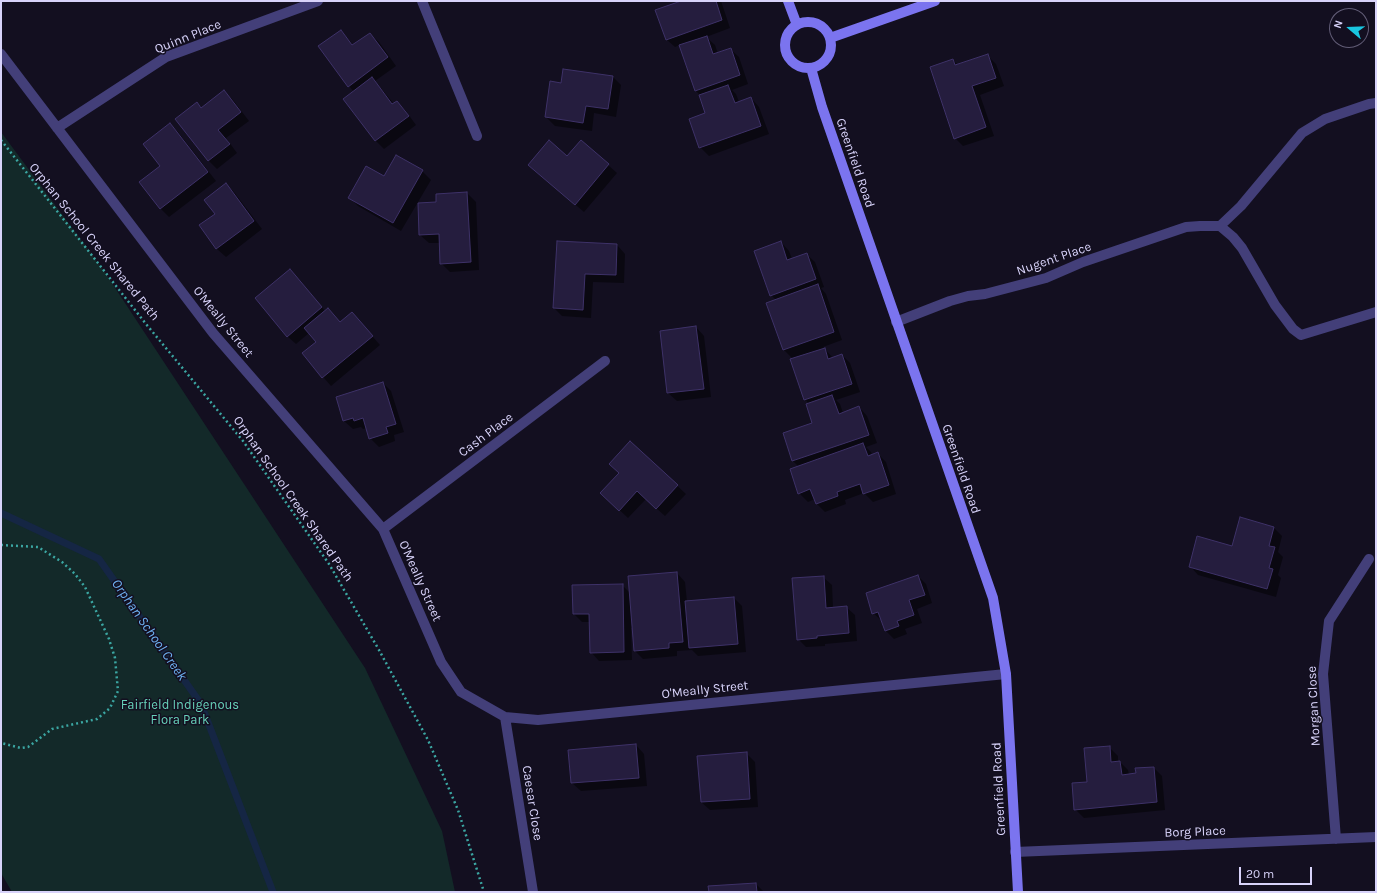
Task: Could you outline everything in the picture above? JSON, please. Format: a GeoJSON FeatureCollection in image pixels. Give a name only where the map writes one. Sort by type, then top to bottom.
{"type":"FeatureCollection","features":[{"type":"Feature","properties":{"kind":"street","name":"Quinn Place"},"geometry":{"type":"LineString","coordinates":[[57,128],[166,57],[318,1]]}},
{"type":"Feature","properties":{"kind":"street"},"geometry":{"type":"LineString","coordinates":[[422,1],[477,136]]}},
{"type":"Feature","properties":{"kind":"street"},"geometry":{"type":"LineString","coordinates":[[788,1],[797,25]]}},
{"type":"Feature","properties":{"kind":"street"},"geometry":{"type":"LineString","coordinates":[[830,38],[935,1]]}},
{"type":"Feature","properties":{"kind":"street"},"geometry":{"type":"LineString","coordinates":[[814,22],[826,30],[830,38],[831,50],[822,63],[811,68],[800,67],[787,57],[785,41],[788,33],[797,25],[814,22]]}},
{"type":"Feature","properties":{"kind":"street","name":"O'Meally Street"},"geometry":{"type":"LineString","coordinates":[[1,54],[213,334],[383,529],[441,662],[461,692],[505,717],[538,720],[1006,674]]}},
{"type":"Feature","properties":{"kind":"street","name":"Greenfield Road"},"geometry":{"type":"LineString","coordinates":[[811,68],[822,107],[993,598],[1006,674],[1018,892]]}},
{"type":"Feature","properties":{"kind":"street"},"geometry":{"type":"LineString","coordinates":[[1376,103],[1324,119],[1302,133],[1241,206],[1220,226],[1242,248],[1275,306],[1293,329],[1301,335],[1376,312]]}},
{"type":"Feature","properties":{"kind":"street","name":"Nugent Place"},"geometry":{"type":"LineString","coordinates":[[896,322],[950,301],[985,294],[1046,278],[1083,262],[1186,227],[1220,226]]}},
{"type":"Feature","properties":{"kind":"street","name":"Cash Place"},"geometry":{"type":"LineString","coordinates":[[383,529],[605,361]]}},
{"type":"Feature","properties":{"kind":"street","name":"Morgan Close"},"geometry":{"type":"LineString","coordinates":[[1336,839],[1323,674],[1329,621],[1369,559]]}},
{"type":"Feature","properties":{"kind":"street","name":"Caesar Close"},"geometry":{"type":"LineString","coordinates":[[505,717],[533,892]]}},
{"type":"Feature","properties":{"kind":"street","name":"Borg Place"},"geometry":{"type":"LineString","coordinates":[[1015,852],[1376,837]]}},
{"type":"Feature","properties":{"kind":"path","name":"Orphan School Creek Shared Path"},"geometry":{"type":"LineString","coordinates":[[1,140],[146,324],[243,441],[329,564],[379,650],[428,740],[458,810],[484,892]]}},
{"type":"Feature","properties":{"kind":"path"},"geometry":{"type":"LineString","coordinates":[[1,545],[38,547],[62,562],[75,574],[85,587],[109,639],[115,658],[118,691],[110,708],[97,719],[52,729],[28,747],[21,748],[1,743]]}},
{"type":"Feature","properties":{"kind":"green space","name":"Fairfield Indigenous Flora Park"},"geometry":{"type":"Polygon","coordinates":[[[1,132],[104,271],[365,668],[442,831],[455,892],[12,892],[1,873],[1,132]]]}},
{"type":"Feature","properties":{"kind":"building"},"geometry":{"type":"Polygon","coordinates":[[[681,1],[716,1],[722,20],[666,40],[655,10],[681,1]]]}},
{"type":"Feature","properties":{"kind":"building"},"geometry":{"type":"Polygon","coordinates":[[[341,30],[352,45],[370,33],[388,57],[348,87],[318,46],[341,30]]]}},
{"type":"Feature","properties":{"kind":"building"},"geometry":{"type":"Polygon","coordinates":[[[707,36],[713,54],[731,48],[740,75],[695,91],[679,45],[707,36]]]}},
{"type":"Feature","properties":{"kind":"building"},"geometry":{"type":"Polygon","coordinates":[[[988,54],[996,78],[972,86],[986,127],[954,139],[930,67],[953,59],[955,65],[988,54]]]}},
{"type":"Feature","properties":{"kind":"building"},"geometry":{"type":"Polygon","coordinates":[[[563,69],[613,76],[608,109],[586,106],[583,123],[545,117],[550,81],[561,83],[563,69]]]}},
{"type":"Feature","properties":{"kind":"building"},"geometry":{"type":"Polygon","coordinates":[[[372,77],[392,104],[397,101],[409,116],[375,141],[343,99],[372,77]]]}},
{"type":"Feature","properties":{"kind":"building"},"geometry":{"type":"Polygon","coordinates":[[[728,85],[735,103],[751,97],[761,126],[699,148],[689,119],[705,113],[699,95],[728,85]]]}},
{"type":"Feature","properties":{"kind":"building"},"geometry":{"type":"Polygon","coordinates":[[[224,90],[241,112],[218,130],[230,144],[208,161],[175,119],[197,102],[201,108],[224,90]]]}},
{"type":"Feature","properties":{"kind":"building"},"geometry":{"type":"Polygon","coordinates":[[[170,123],[208,172],[160,209],[139,182],[160,166],[143,144],[170,123]]]}},
{"type":"Feature","properties":{"kind":"building"},"geometry":{"type":"Polygon","coordinates":[[[549,140],[567,156],[581,140],[609,164],[575,205],[528,165],[549,140]]]}},
{"type":"Feature","properties":{"kind":"building"},"geometry":{"type":"Polygon","coordinates":[[[396,155],[423,170],[393,223],[348,198],[366,166],[384,176],[396,155]]]}},
{"type":"Feature","properties":{"kind":"building"},"geometry":{"type":"Polygon","coordinates":[[[226,183],[254,221],[216,249],[199,225],[215,214],[204,200],[226,183]]]}},
{"type":"Feature","properties":{"kind":"building"},"geometry":{"type":"Polygon","coordinates":[[[467,192],[471,262],[440,264],[439,234],[419,235],[418,203],[436,202],[436,194],[467,192]]]}},
{"type":"Feature","properties":{"kind":"building"},"geometry":{"type":"Polygon","coordinates":[[[557,241],[617,244],[616,275],[585,274],[583,310],[553,308],[557,241]]]}},
{"type":"Feature","properties":{"kind":"building"},"geometry":{"type":"Polygon","coordinates":[[[781,241],[787,260],[807,253],[816,279],[770,296],[754,251],[781,241]]]}},
{"type":"Feature","properties":{"kind":"building"},"geometry":{"type":"Polygon","coordinates":[[[290,269],[322,307],[287,337],[255,298],[290,269]]]}},
{"type":"Feature","properties":{"kind":"building"},"geometry":{"type":"Polygon","coordinates":[[[818,284],[834,332],[783,350],[766,303],[818,284]]]}},
{"type":"Feature","properties":{"kind":"building"},"geometry":{"type":"Polygon","coordinates":[[[328,308],[340,322],[352,312],[373,336],[322,378],[302,353],[316,342],[304,328],[328,308]]]}},
{"type":"Feature","properties":{"kind":"building"},"geometry":{"type":"Polygon","coordinates":[[[696,326],[704,389],[667,393],[660,331],[696,326]]]}},
{"type":"Feature","properties":{"kind":"building"},"geometry":{"type":"Polygon","coordinates":[[[825,348],[828,359],[842,354],[852,384],[804,400],[790,359],[825,348]]]}},
{"type":"Feature","properties":{"kind":"building"},"geometry":{"type":"Polygon","coordinates":[[[383,382],[396,424],[386,427],[388,433],[369,439],[363,418],[354,421],[353,418],[343,421],[336,397],[383,382]]]}},
{"type":"Feature","properties":{"kind":"building"},"geometry":{"type":"Polygon","coordinates":[[[832,395],[839,414],[859,406],[869,435],[792,461],[783,433],[812,423],[806,404],[832,395]]]}},
{"type":"Feature","properties":{"kind":"building"},"geometry":{"type":"Polygon","coordinates":[[[630,441],[678,485],[656,509],[637,491],[619,511],[600,493],[619,473],[609,464],[630,441]]]}},
{"type":"Feature","properties":{"kind":"building"},"geometry":{"type":"Polygon","coordinates":[[[863,443],[868,456],[878,452],[889,485],[863,494],[860,484],[837,492],[838,496],[816,504],[810,489],[798,494],[790,469],[863,443]]]}},
{"type":"Feature","properties":{"kind":"building"},"geometry":{"type":"Polygon","coordinates":[[[1240,517],[1274,527],[1269,546],[1275,547],[1269,568],[1273,569],[1267,589],[1189,567],[1197,536],[1232,546],[1240,517]]]}},
{"type":"Feature","properties":{"kind":"building"},"geometry":{"type":"Polygon","coordinates":[[[677,572],[683,642],[669,643],[669,648],[634,651],[628,576],[677,572]]]}},
{"type":"Feature","properties":{"kind":"building"},"geometry":{"type":"Polygon","coordinates":[[[918,575],[925,595],[909,600],[914,615],[897,621],[899,626],[885,631],[878,612],[872,614],[866,593],[918,575]]]}},
{"type":"Feature","properties":{"kind":"building"},"geometry":{"type":"Polygon","coordinates":[[[824,576],[826,608],[847,606],[849,633],[817,636],[817,638],[797,640],[792,578],[824,576]]]}},
{"type":"Feature","properties":{"kind":"building"},"geometry":{"type":"Polygon","coordinates":[[[623,584],[624,652],[590,653],[589,614],[573,614],[572,585],[623,584]]]}},
{"type":"Feature","properties":{"kind":"building"},"geometry":{"type":"Polygon","coordinates":[[[734,597],[738,644],[689,648],[685,601],[734,597]]]}},
{"type":"Feature","properties":{"kind":"building"},"geometry":{"type":"Polygon","coordinates":[[[636,744],[639,778],[571,783],[568,750],[636,744]]]}},
{"type":"Feature","properties":{"kind":"building"},"geometry":{"type":"Polygon","coordinates":[[[1110,746],[1111,762],[1120,761],[1122,775],[1136,773],[1135,768],[1154,767],[1157,802],[1074,810],[1072,783],[1087,782],[1084,748],[1110,746]]]}},
{"type":"Feature","properties":{"kind":"building"},"geometry":{"type":"Polygon","coordinates":[[[747,752],[750,799],[701,802],[697,756],[747,752]]]}},
{"type":"Feature","properties":{"kind":"building"},"geometry":{"type":"Polygon","coordinates":[[[756,883],[757,892],[709,892],[708,886],[756,883]]]}},
{"type":"Feature","properties":{"kind":"waterway","name":"Orphan School Creek"},"geometry":{"type":"LineString","coordinates":[[1,513],[99,559],[201,704],[273,892]]}}]}
